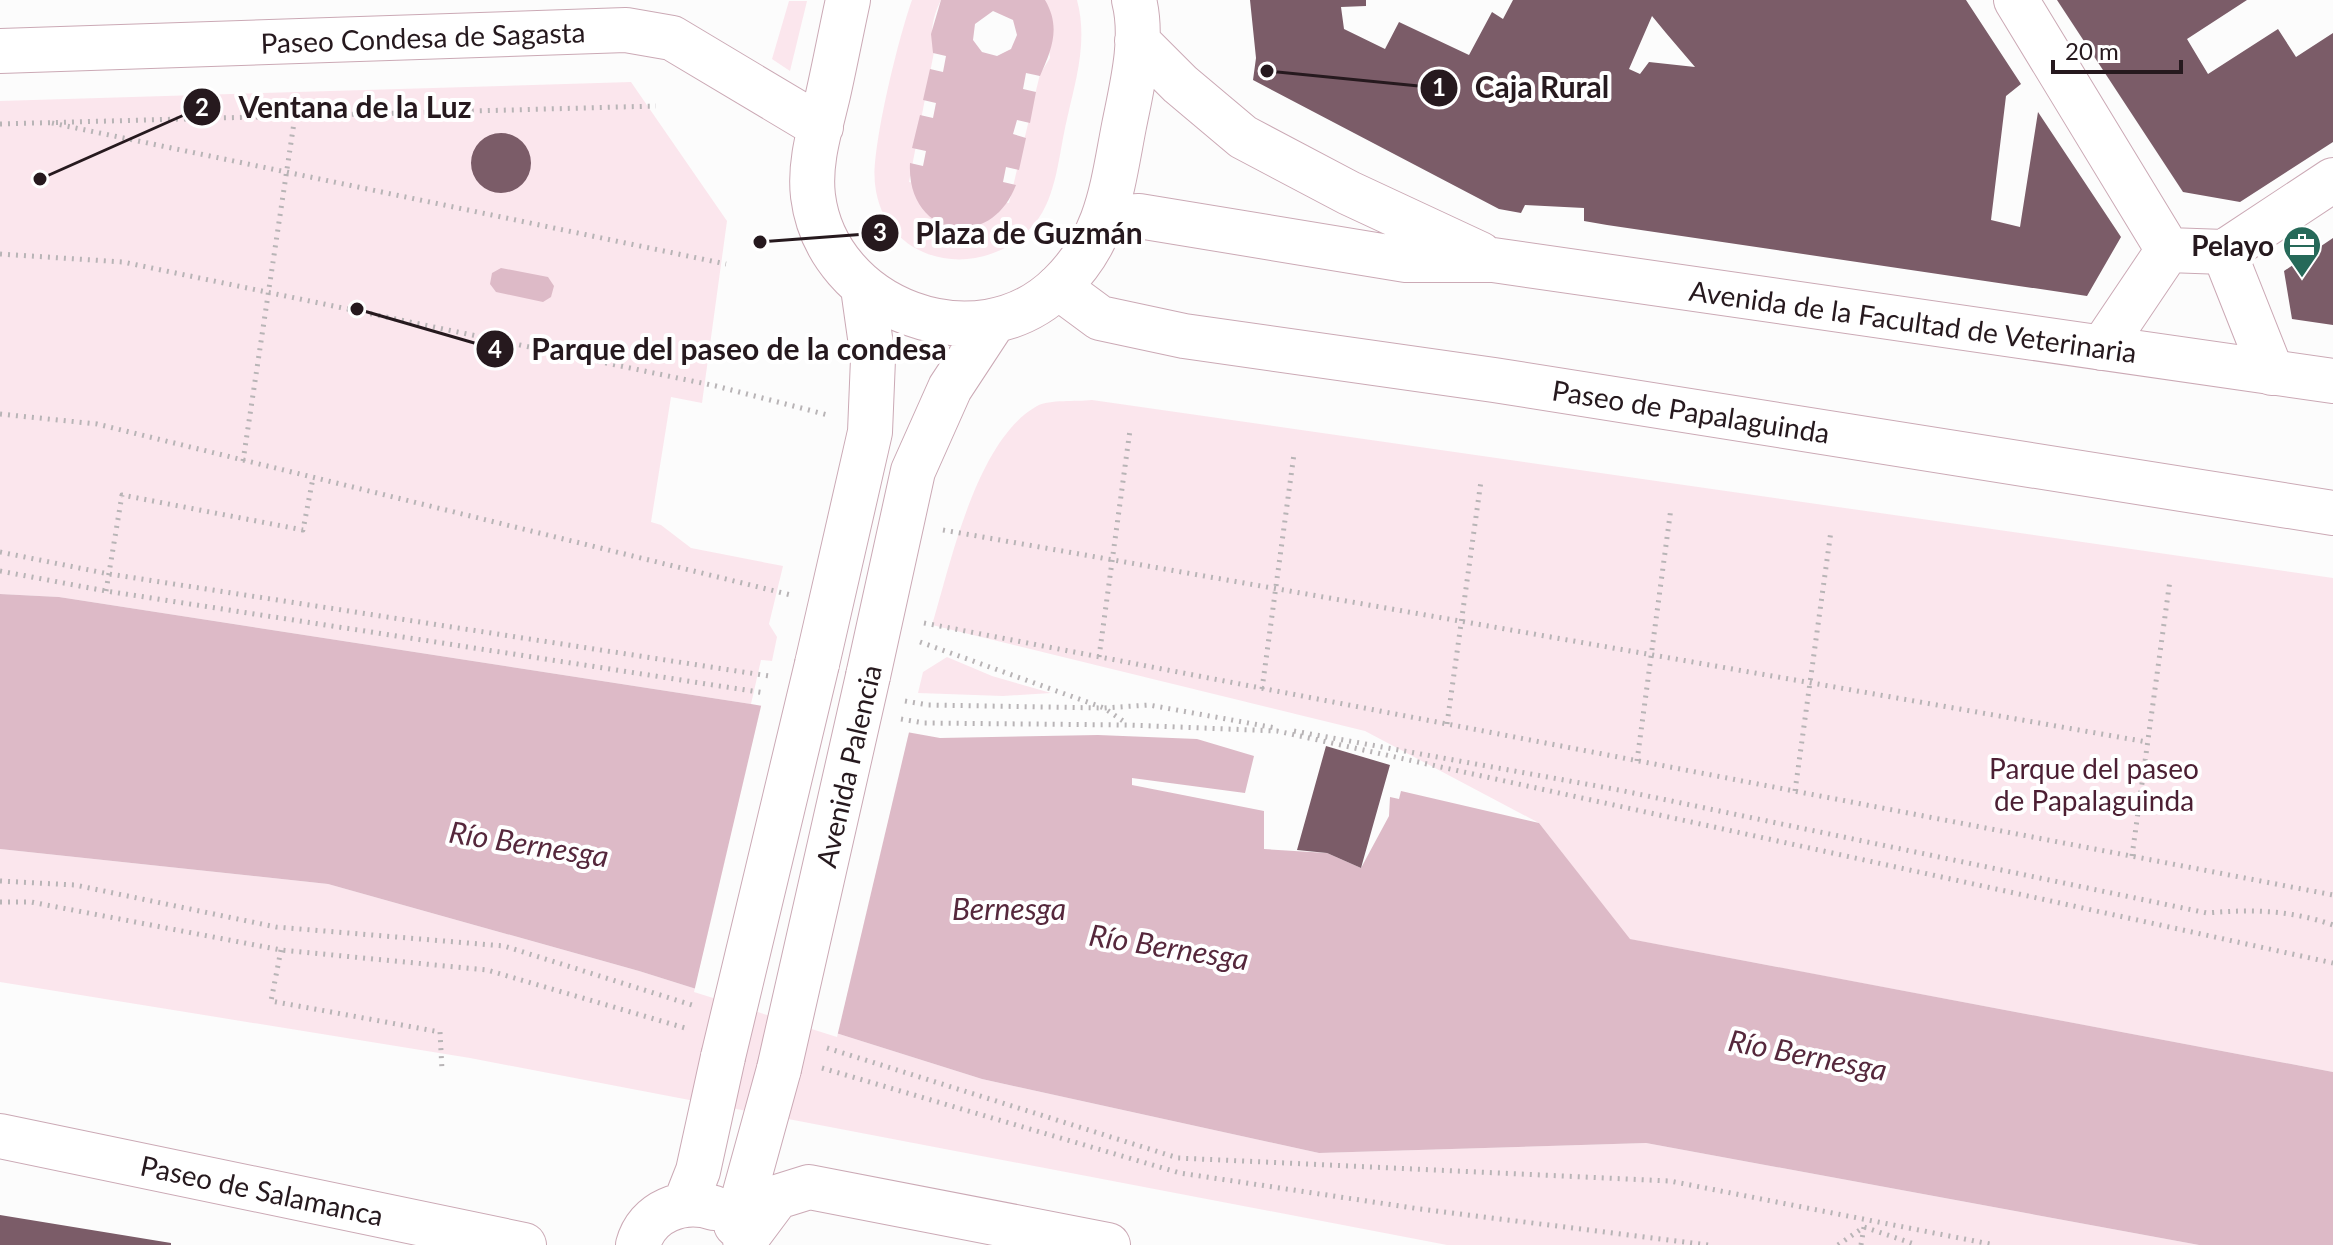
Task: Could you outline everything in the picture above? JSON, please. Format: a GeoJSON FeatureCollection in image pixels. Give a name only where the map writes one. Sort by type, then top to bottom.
{"type":"FeatureCollection","features":[{"type":"Feature","properties":{"kind":"main road"},"geometry":{"type":"LineString","coordinates":[[848,0],[813,161],[813,197],[822,233],[836,257],[863,288],[891,307],[938,324],[994,321],[1028,308],[1058,287],[1082,259],[1106,218],[1136,21]]}},
{"type":"Feature","properties":{"kind":"main road"},"geometry":{"type":"LineString","coordinates":[[2016,0],[2168,250]]}},
{"type":"Feature","properties":{"kind":"main road","name":"Avenida de la Facultad de Veterinaria"},"geometry":{"type":"LineString","coordinates":[[1136,21],[1180,84],[1243,137],[1349,193],[1493,260]]}},
{"type":"Feature","properties":{"kind":"main road","name":"Paseo Condesa de Sagasta"},"geometry":{"type":"LineString","coordinates":[[0,51],[626,30],[672,38],[821,127]]}},
{"type":"Feature","properties":{"kind":"main road"},"geometry":{"type":"LineString","coordinates":[[2168,250],[2224,252],[2333,180]]}},
{"type":"Feature","properties":{"kind":"main road","name":"Avenida de la Facultad de Veterinaria"},"geometry":{"type":"LineString","coordinates":[[1106,218],[1139,216],[1406,260],[1493,260],[2333,381]]}},
{"type":"Feature","properties":{"kind":"main road"},"geometry":{"type":"LineString","coordinates":[[2102,348],[2168,250]]}},
{"type":"Feature","properties":{"kind":"main road"},"geometry":{"type":"LineString","coordinates":[[2224,252],[2272,373]]}},
{"type":"Feature","properties":{"kind":"main road","name":"Paseo de Papalaguinda"},"geometry":{"type":"LineString","coordinates":[[1058,287],[1100,318],[1184,336],[1494,380],[2333,513]]}},
{"type":"Feature","properties":{"kind":"main road","name":"Avenida Palencia"},"geometry":{"type":"LineString","coordinates":[[685,1204],[698,1171],[710,1044],[817,664],[870,432],[873,359],[863,288]]}},
{"type":"Feature","properties":{"kind":"main road","name":"Avenida Palencia"},"geometry":{"type":"LineString","coordinates":[[742,1237],[766,1119],[799,1068],[883,687],[913,471],[950,388],[994,321]]}},
{"type":"Feature","properties":{"kind":"main road"},"geometry":{"type":"LineString","coordinates":[[766,1119],[809,1187]]}},
{"type":"Feature","properties":{"kind":"main road","name":"Paseo de Salamanca"},"geometry":{"type":"LineString","coordinates":[[0,1136],[524,1245]]}},
{"type":"Feature","properties":{"kind":"main road"},"geometry":{"type":"LineString","coordinates":[[638,1245],[651,1220],[667,1209],[685,1204],[713,1207],[742,1237],[777,1197],[809,1187],[1108,1245]]}},
{"type":"Feature","properties":{"kind":"path"},"geometry":{"type":"LineString","coordinates":[[0,124],[656,106]]}},
{"type":"Feature","properties":{"kind":"path"},"geometry":{"type":"LineString","coordinates":[[243,461],[295,116]]}},
{"type":"Feature","properties":{"kind":"path"},"geometry":{"type":"LineString","coordinates":[[52,123],[726,264]]}},
{"type":"Feature","properties":{"kind":"path"},"geometry":{"type":"LineString","coordinates":[[0,254],[123,262],[716,386],[840,419]]}},
{"type":"Feature","properties":{"kind":"path"},"geometry":{"type":"LineString","coordinates":[[0,414],[97,424],[800,597]]}},
{"type":"Feature","properties":{"kind":"path"},"geometry":{"type":"LineString","coordinates":[[1099,657],[1130,430]]}},
{"type":"Feature","properties":{"kind":"path"},"geometry":{"type":"LineString","coordinates":[[1262,689],[1294,454]]}},
{"type":"Feature","properties":{"kind":"path"},"geometry":{"type":"LineString","coordinates":[[106,591],[122,495],[303,530],[313,478]]}},
{"type":"Feature","properties":{"kind":"path"},"geometry":{"type":"LineString","coordinates":[[1447,724],[1481,481]]}},
{"type":"Feature","properties":{"kind":"path"},"geometry":{"type":"LineString","coordinates":[[1637,761],[1671,508]]}},
{"type":"Feature","properties":{"kind":"path"},"geometry":{"type":"LineString","coordinates":[[943,530],[2147,742]]}},
{"type":"Feature","properties":{"kind":"path"},"geometry":{"type":"LineString","coordinates":[[1795,791],[1831,531]]}},
{"type":"Feature","properties":{"kind":"path"},"geometry":{"type":"LineString","coordinates":[[0,552],[109,574],[774,677]]}},
{"type":"Feature","properties":{"kind":"path"},"geometry":{"type":"LineString","coordinates":[[0,571],[106,591],[769,694]]}},
{"type":"Feature","properties":{"kind":"path"},"geometry":{"type":"LineString","coordinates":[[2132,856],[2170,580]]}},
{"type":"Feature","properties":{"kind":"path"},"geometry":{"type":"LineString","coordinates":[[919,623],[2333,895]]}},
{"type":"Feature","properties":{"kind":"path"},"geometry":{"type":"LineString","coordinates":[[911,639],[1104,708],[1128,725]]}},
{"type":"Feature","properties":{"kind":"path"},"geometry":{"type":"LineString","coordinates":[[883,687],[928,705],[1104,708],[1149,705],[1619,790],[2207,913],[2251,909],[2299,913],[2333,925]]}},
{"type":"Feature","properties":{"kind":"path"},"geometry":{"type":"LineString","coordinates":[[893,717],[924,723],[1128,725],[1277,731],[2333,963]]}},
{"type":"Feature","properties":{"kind":"path"},"geometry":{"type":"LineString","coordinates":[[0,881],[75,885],[276,927],[504,946],[699,1007]]}},
{"type":"Feature","properties":{"kind":"path"},"geometry":{"type":"LineString","coordinates":[[0,902],[31,902],[281,950],[487,970],[710,1044]]}},
{"type":"Feature","properties":{"kind":"path"},"geometry":{"type":"LineString","coordinates":[[281,950],[271,1001],[440,1032],[442,1070]]}},
{"type":"Feature","properties":{"kind":"path"},"geometry":{"type":"LineString","coordinates":[[819,1045],[1178,1158],[1670,1181],[1995,1245]]}},
{"type":"Feature","properties":{"kind":"path"},"geometry":{"type":"LineString","coordinates":[[799,1068],[1180,1173],[1420,1209],[1709,1245]]}},
{"type":"Feature","properties":{"kind":"path"},"geometry":{"type":"LineString","coordinates":[[1838,1245],[1864,1227]]}},
{"type":"Feature","properties":{"kind":"path"},"geometry":{"type":"LineString","coordinates":[[1861,1245],[1864,1227]]}},
{"type":"Feature","properties":{"kind":"path"},"geometry":{"type":"LineString","coordinates":[[1864,1227],[1917,1245]]}},
{"type":"Feature","properties":{"kind":"green space"},"geometry":{"type":"Polygon","coordinates":[[[912,0],[941,0],[933,25],[934,52],[909,182],[1009,203],[1040,74],[1050,58],[1045,0],[1077,0],[1081,30],[1080,60],[1053,187],[1035,223],[1015,242],[991,254],[966,259],[940,258],[917,249],[897,234],[882,212],[875,184],[877,146],[900,39],[912,0]]]}},
{"type":"Feature","properties":{"kind":"green space"},"geometry":{"type":"Polygon","coordinates":[[[789,1],[807,1],[790,71],[772,59],[789,1]]]}},
{"type":"Feature","properties":{"kind":"green space"},"geometry":{"type":"Polygon","coordinates":[[[631,82],[727,221],[702,403],[671,397],[651,522],[661,525],[691,548],[783,566],[769,624],[777,637],[772,661],[761,660],[751,704],[59,597],[0,594],[0,101],[631,82]]]}},
{"type":"Feature","properties":{"kind":"green space","name":"Parque del paseo de Papalaguinda"},"geometry":{"type":"Polygon","coordinates":[[[1092,400],[2333,578],[2333,1072],[1629,939],[1539,823],[1365,731],[932,625],[957,537],[982,474],[998,446],[1016,423],[1037,406],[1092,400]]]}},
{"type":"Feature","properties":{"kind":"green space"},"geometry":{"type":"Polygon","coordinates":[[[947,657],[992,676],[1051,693],[1003,696],[918,693],[923,672],[947,657]]]}},
{"type":"Feature","properties":{"kind":"green space"},"geometry":{"type":"Polygon","coordinates":[[[0,849],[328,884],[639,971],[982,1079],[1319,1153],[1646,1143],[2199,1245],[1447,1245],[470,1058],[0,982],[0,849]]]}},
{"type":"Feature","properties":{"kind":"water"},"geometry":{"type":"Polygon","coordinates":[[[941,0],[1045,0],[1053,19],[1051,47],[1040,76],[1026,73],[1023,89],[1036,92],[1030,123],[1017,120],[1013,134],[1026,138],[1019,170],[1006,167],[1003,182],[1016,185],[1004,207],[988,221],[970,227],[952,227],[935,220],[921,207],[912,188],[910,163],[923,166],[926,151],[912,148],[920,115],[933,118],[936,103],[923,100],[930,69],[943,72],[946,56],[933,53],[931,34],[941,0]],[[993,11],[975,24],[973,40],[982,52],[997,56],[1011,49],[1017,35],[1013,20],[993,11]]]}},
{"type":"Feature","properties":{"kind":"water"},"geometry":{"type":"Polygon","coordinates":[[[501,268],[548,277],[554,286],[551,297],[543,302],[496,292],[490,284],[492,273],[501,268]]]}},
{"type":"Feature","properties":{"kind":"water","name":"Bernesga"},"geometry":{"type":"Polygon","coordinates":[[[0,594],[59,597],[751,704],[940,738],[1098,735],[1197,739],[1254,756],[1245,793],[1132,778],[1132,785],[1264,811],[1264,849],[1327,853],[1361,868],[1389,816],[1390,797],[1399,799],[1401,791],[1539,823],[1630,939],[2333,1072],[2333,1245],[2199,1245],[1646,1143],[1319,1153],[982,1079],[639,971],[328,884],[0,849],[0,594]]]}},
{"type":"Feature","properties":{"kind":"pier"},"geometry":{"type":"Polygon","coordinates":[[[762,702],[910,728],[837,1037],[694,992],[762,702]]]}},
{"type":"Feature","properties":{"kind":"building"},"geometry":{"type":"Polygon","coordinates":[[[1250,0],[1366,0],[1366,6],[1341,7],[1344,29],[1385,49],[1399,22],[1469,55],[1492,12],[1503,19],[1513,0],[1966,0],[2021,84],[2006,96],[1991,220],[2020,227],[2038,112],[2121,237],[2087,296],[1584,221],[1584,208],[1525,205],[1521,213],[1499,209],[1253,80],[1256,58],[1250,0]],[[1652,16],[1629,69],[1640,74],[1649,62],[1695,67],[1652,16]]]}},
{"type":"Feature","properties":{"kind":"building"},"geometry":{"type":"Polygon","coordinates":[[[2057,0],[2247,0],[2187,39],[2208,74],[2278,29],[2296,57],[2333,33],[2333,142],[2240,202],[2183,192],[2057,0]]]}},
{"type":"Feature","properties":{"kind":"building"},"geometry":{"type":"Polygon","coordinates":[[[501,133],[512,135],[522,142],[529,152],[529,174],[522,184],[512,191],[501,193],[490,191],[480,184],[473,174],[471,163],[473,152],[480,142],[490,135],[501,133]]]}},
{"type":"Feature","properties":{"kind":"building"},"geometry":{"type":"Polygon","coordinates":[[[2333,238],[2333,325],[2292,319],[2284,271],[2333,238]]]}},
{"type":"Feature","properties":{"kind":"building"},"geometry":{"type":"Polygon","coordinates":[[[1326,746],[1390,765],[1361,868],[1327,853],[1297,850],[1326,746]]]}},
{"type":"Feature","properties":{"kind":"building"},"geometry":{"type":"Polygon","coordinates":[[[0,1215],[171,1243],[171,1245],[0,1245],[0,1215]]]}},
{"type":"Feature","properties":{"kind":"place","name":"Caja Rural"},"geometry":{"type":"Point","coordinates":[1267,71]}},
{"type":"Feature","properties":{"kind":"place","name":"Ventana de la Luz"},"geometry":{"type":"Point","coordinates":[40,179]}},
{"type":"Feature","properties":{"kind":"place","name":"Plaza de Guzmán"},"geometry":{"type":"Point","coordinates":[760,242]}},
{"type":"Feature","properties":{"kind":"place","name":"Pelayo"},"geometry":{"type":"Point","coordinates":[2302,279]}},
{"type":"Feature","properties":{"kind":"place","name":"Parque del paseo de la condesa"},"geometry":{"type":"Point","coordinates":[357,309]}},
{"type":"Feature","properties":{"kind":"water label","name":"Río Bernesga"},"geometry":{"type":"Point","coordinates":[529,843]}},
{"type":"Feature","properties":{"kind":"water label","name":"Río Bernesga"},"geometry":{"type":"Point","coordinates":[1169,946]}},
{"type":"Feature","properties":{"kind":"water label","name":"Río Bernesga"},"geometry":{"type":"Point","coordinates":[1808,1054]}}]}
